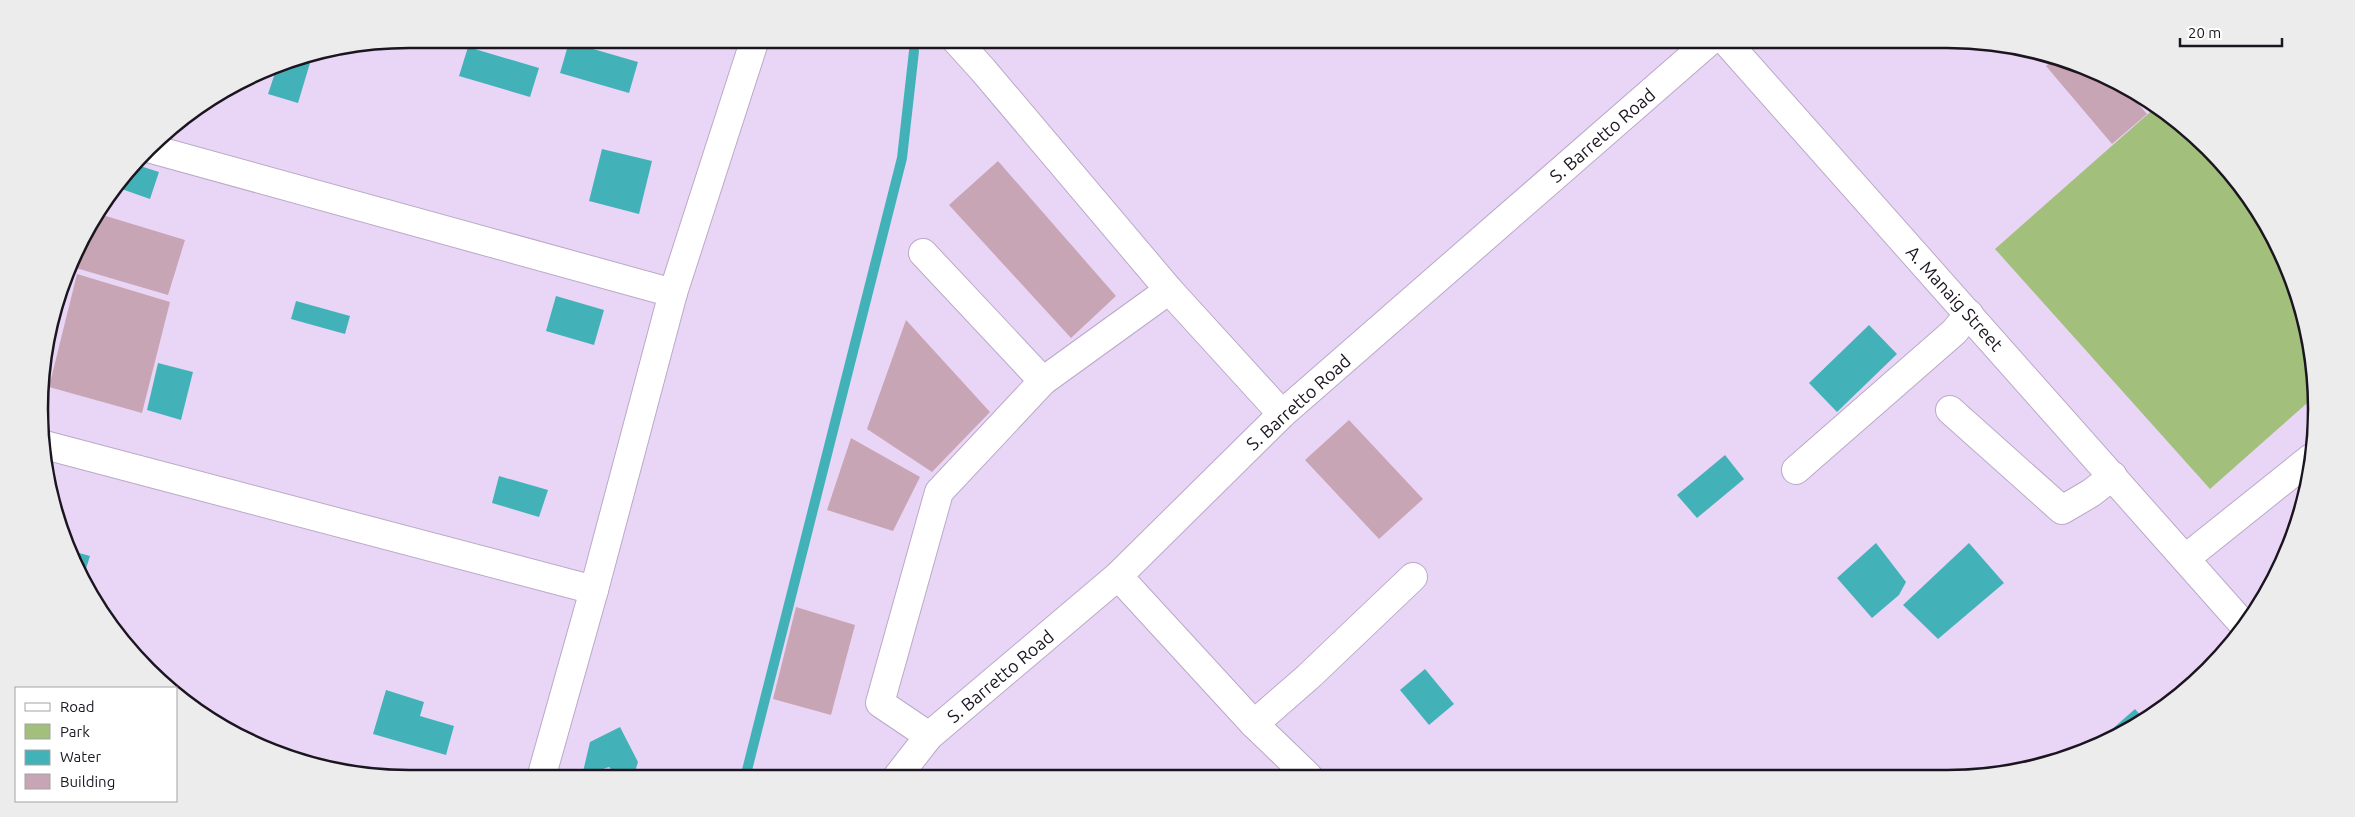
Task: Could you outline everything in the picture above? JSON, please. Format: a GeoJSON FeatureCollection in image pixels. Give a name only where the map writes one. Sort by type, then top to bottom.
{"type":"FeatureCollection","features":[{"type":"Feature","properties":{"kind":"street"},"geometry":{"type":"LineString","coordinates":[[543,770],[594,590],[672,293],[752,48]]}},
{"type":"Feature","properties":{"kind":"street"},"geometry":{"type":"LineString","coordinates":[[963,48],[984,70],[1168,290],[1282,414]]}},
{"type":"Feature","properties":{"kind":"street","name":"S. Barretto Road"},"geometry":{"type":"LineString","coordinates":[[902,770],[929,736],[1118,576],[1282,414],[1702,48]]}},
{"type":"Feature","properties":{"kind":"street","name":"A. Manaig Street"},"geometry":{"type":"LineString","coordinates":[[1732,48],[2239,620]]}},
{"type":"Feature","properties":{"kind":"street"},"geometry":{"type":"LineString","coordinates":[[156,150],[672,293]]}},
{"type":"Feature","properties":{"kind":"street"},"geometry":{"type":"LineString","coordinates":[[923,253],[1043,381]]}},
{"type":"Feature","properties":{"kind":"street"},"geometry":{"type":"LineString","coordinates":[[929,736],[880,703],[939,492],[1043,381],[1168,290]]}},
{"type":"Feature","properties":{"kind":"street"},"geometry":{"type":"LineString","coordinates":[[1796,470],[1954,332],[1970,314]]}},
{"type":"Feature","properties":{"kind":"street"},"geometry":{"type":"LineString","coordinates":[[1950,410],[2062,510],[2091,493],[2113,476]]}},
{"type":"Feature","properties":{"kind":"street"},"geometry":{"type":"LineString","coordinates":[[50,446],[594,590]]}},
{"type":"Feature","properties":{"kind":"street"},"geometry":{"type":"LineString","coordinates":[[2186,558],[2303,464]]}},
{"type":"Feature","properties":{"kind":"street"},"geometry":{"type":"LineString","coordinates":[[1118,576],[1254,724],[1302,770]]}},
{"type":"Feature","properties":{"kind":"street"},"geometry":{"type":"LineString","coordinates":[[1254,724],[1308,677],[1413,577]]}},
{"type":"Feature","properties":{"kind":"green space"},"geometry":{"type":"Polygon","coordinates":[[[2151,111],[2185,137],[2218,170],[2247,208],[2259,228],[2280,270],[2295,315],[2301,338],[2308,403],[2210,489],[1995,249],[2151,111]]]}},
{"type":"Feature","properties":{"kind":"water"},"geometry":{"type":"Polygon","coordinates":[[[468,48],[539,68],[530,97],[459,76],[468,48]]]}},
{"type":"Feature","properties":{"kind":"water"},"geometry":{"type":"Polygon","coordinates":[[[567,48],[590,48],[638,62],[629,93],[560,73],[567,48]]]}},
{"type":"Feature","properties":{"kind":"water"},"geometry":{"type":"Polygon","coordinates":[[[310,61],[298,103],[268,94],[275,73],[310,61]]]}},
{"type":"Feature","properties":{"kind":"water"},"geometry":{"type":"Polygon","coordinates":[[[602,149],[652,161],[639,214],[589,201],[602,149]]]}},
{"type":"Feature","properties":{"kind":"water"},"geometry":{"type":"Polygon","coordinates":[[[141,166],[159,172],[150,199],[122,189],[141,166]]]}},
{"type":"Feature","properties":{"kind":"water"},"geometry":{"type":"Polygon","coordinates":[[[556,296],[604,310],[594,345],[546,331],[556,296]]]}},
{"type":"Feature","properties":{"kind":"water"},"geometry":{"type":"Polygon","coordinates":[[[296,301],[350,316],[345,334],[291,319],[296,301]]]}},
{"type":"Feature","properties":{"kind":"water"},"geometry":{"type":"Polygon","coordinates":[[[1869,325],[1897,354],[1837,412],[1809,383],[1869,325]]]}},
{"type":"Feature","properties":{"kind":"water"},"geometry":{"type":"Polygon","coordinates":[[[158,363],[193,372],[181,420],[147,410],[158,363]]]}},
{"type":"Feature","properties":{"kind":"water"},"geometry":{"type":"Polygon","coordinates":[[[1725,455],[1744,479],[1697,518],[1677,495],[1725,455]]]}},
{"type":"Feature","properties":{"kind":"water"},"geometry":{"type":"Polygon","coordinates":[[[499,476],[548,490],[539,517],[492,503],[499,476]]]}},
{"type":"Feature","properties":{"kind":"water"},"geometry":{"type":"Polygon","coordinates":[[[1876,543],[1906,582],[1899,595],[1872,618],[1837,578],[1876,543]]]}},
{"type":"Feature","properties":{"kind":"water"},"geometry":{"type":"Polygon","coordinates":[[[1969,543],[2004,583],[1938,639],[1903,605],[1969,543]]]}},
{"type":"Feature","properties":{"kind":"water"},"geometry":{"type":"Polygon","coordinates":[[[78,553],[90,556],[86,569],[78,553]]]}},
{"type":"Feature","properties":{"kind":"water"},"geometry":{"type":"Polygon","coordinates":[[[1425,669],[1454,704],[1429,725],[1400,690],[1425,669]]]}},
{"type":"Feature","properties":{"kind":"water"},"geometry":{"type":"Polygon","coordinates":[[[386,690],[424,702],[420,716],[454,726],[446,755],[373,734],[386,690]]]}},
{"type":"Feature","properties":{"kind":"water"},"geometry":{"type":"Polygon","coordinates":[[[2135,709],[2139,714],[2127,721],[2113,728],[2135,709]]]}},
{"type":"Feature","properties":{"kind":"water"},"geometry":{"type":"Polygon","coordinates":[[[620,727],[638,762],[636,770],[612,770],[609,767],[600,770],[583,770],[590,742],[620,727]]]}},
{"type":"Feature","properties":{"kind":"building"},"geometry":{"type":"Polygon","coordinates":[[[2049,63],[2085,75],[2136,102],[2147,114],[2112,144],[2046,66],[2049,63]]]}},
{"type":"Feature","properties":{"kind":"building"},"geometry":{"type":"Polygon","coordinates":[[[998,161],[1116,296],[1071,338],[949,205],[998,161]]]}},
{"type":"Feature","properties":{"kind":"building"},"geometry":{"type":"Polygon","coordinates":[[[104,215],[185,240],[168,295],[76,268],[104,215]]]}},
{"type":"Feature","properties":{"kind":"building"},"geometry":{"type":"Polygon","coordinates":[[[77,274],[170,302],[142,413],[49,387],[77,274]]]}},
{"type":"Feature","properties":{"kind":"building"},"geometry":{"type":"Polygon","coordinates":[[[906,320],[990,412],[932,472],[867,429],[906,320]]]}},
{"type":"Feature","properties":{"kind":"building"},"geometry":{"type":"Polygon","coordinates":[[[1349,420],[1423,499],[1379,539],[1305,460],[1349,420]]]}},
{"type":"Feature","properties":{"kind":"building"},"geometry":{"type":"Polygon","coordinates":[[[851,438],[920,477],[893,531],[827,510],[851,438]]]}},
{"type":"Feature","properties":{"kind":"building"},"geometry":{"type":"Polygon","coordinates":[[[796,607],[855,625],[831,715],[773,699],[796,607]]]}},
{"type":"Feature","properties":{"kind":"waterway"},"geometry":{"type":"LineString","coordinates":[[747,770],[902,158],[914,51]]}}]}
